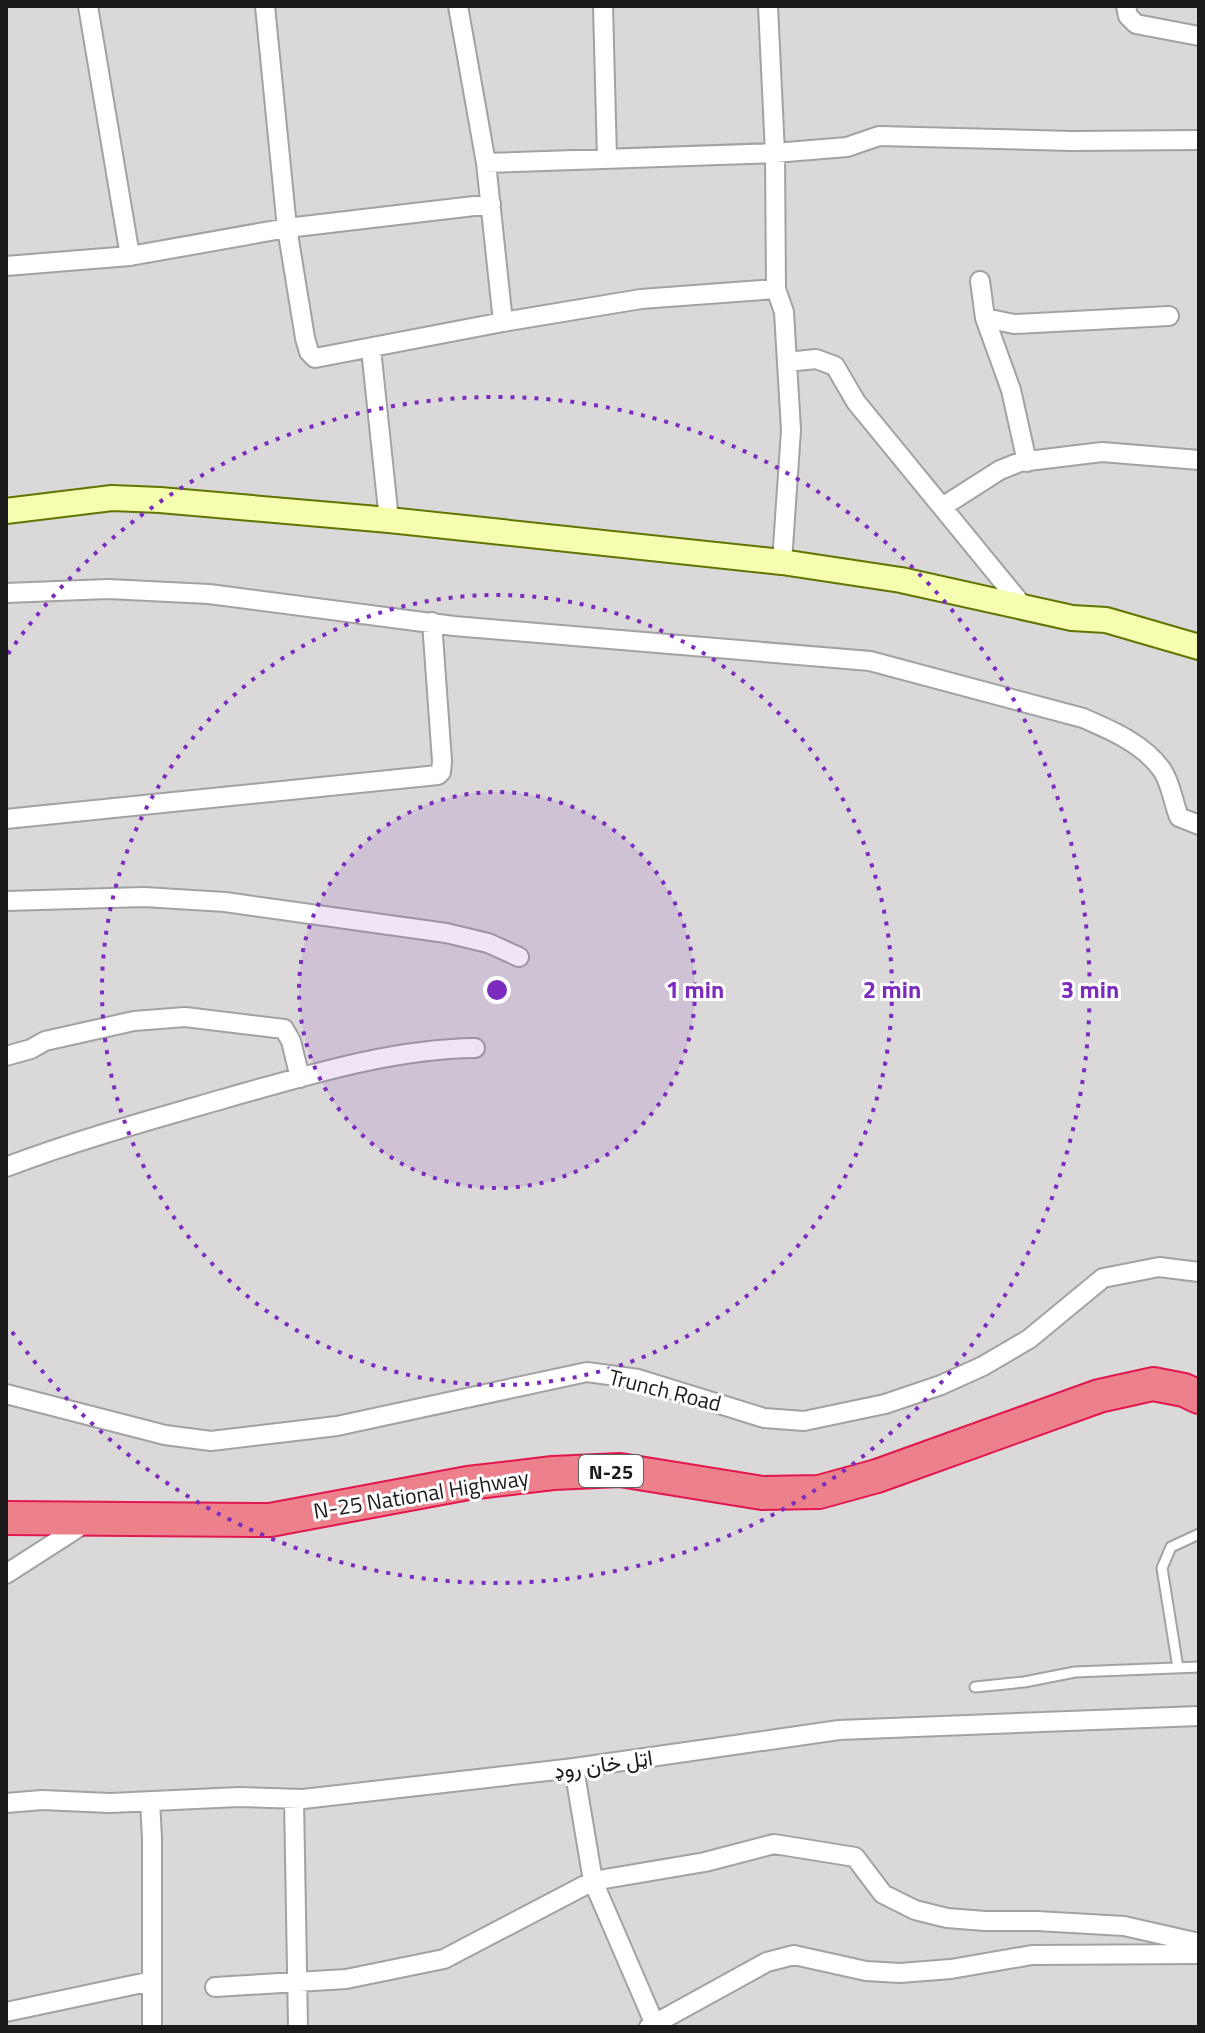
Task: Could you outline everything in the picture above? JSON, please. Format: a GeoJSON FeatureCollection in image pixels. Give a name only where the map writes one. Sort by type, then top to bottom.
{"type":"FeatureCollection","features":[{"type":"Feature","properties":{"kind":"highway","name":"N-25 National Highway"},"geometry":{"type":"LineString","coordinates":[[6,1518],[270,1520],[468,1483],[553,1473],[620,1470],[762,1493],[819,1492],[877,1476],[1099,1396],[1153,1384],[1184,1390],[1199,1397]]}},
{"type":"Feature","properties":{"kind":"street"},"geometry":{"type":"LineString","coordinates":[[88,6],[130,256]]}},
{"type":"Feature","properties":{"kind":"street"},"geometry":{"type":"LineString","coordinates":[[265,6],[287,228],[309,352],[315,358],[641,299],[776,289]]}},
{"type":"Feature","properties":{"kind":"street"},"geometry":{"type":"LineString","coordinates":[[458,6],[486,163],[503,322]]}},
{"type":"Feature","properties":{"kind":"street"},"geometry":{"type":"LineString","coordinates":[[603,6],[607,159]]}},
{"type":"Feature","properties":{"kind":"street"},"geometry":{"type":"LineString","coordinates":[[768,6],[775,153],[776,289],[784,312],[791,430],[782,562]]}},
{"type":"Feature","properties":{"kind":"street"},"geometry":{"type":"LineString","coordinates":[[1126,6],[1128,16],[1136,24],[1199,36]]}},
{"type":"Feature","properties":{"kind":"street"},"geometry":{"type":"LineString","coordinates":[[486,163],[775,153],[847,147],[879,136],[1071,141],[1199,140]]}},
{"type":"Feature","properties":{"kind":"street"},"geometry":{"type":"LineString","coordinates":[[6,266],[130,256],[287,228],[491,204]]}},
{"type":"Feature","properties":{"kind":"street"},"geometry":{"type":"LineString","coordinates":[[980,281],[985,318],[1011,390],[1027,462]]}},
{"type":"Feature","properties":{"kind":"street"},"geometry":{"type":"LineString","coordinates":[[985,318],[1014,324],[1169,316]]}},
{"type":"Feature","properties":{"kind":"street"},"geometry":{"type":"LineString","coordinates":[[371,349],[389,520]]}},
{"type":"Feature","properties":{"kind":"street"},"geometry":{"type":"LineString","coordinates":[[787,362],[816,359],[835,366],[856,402],[1023,606]]}},
{"type":"Feature","properties":{"kind":"street"},"geometry":{"type":"LineString","coordinates":[[942,507],[1000,470],[1027,462],[1114,452],[1199,460]]}},
{"type":"Feature","properties":{"kind":"street"},"geometry":{"type":"LineString","coordinates":[[6,511],[112,498],[160,500],[389,520],[782,562],[901,580],[1072,618],[1106,620],[1199,647]]}},
{"type":"Feature","properties":{"kind":"street"},"geometry":{"type":"LineString","coordinates":[[6,593],[108,589],[167,591],[432,622],[870,661],[1083,718],[1110,730],[1132,743],[1161,769],[1179,817],[1199,825]]}},
{"type":"Feature","properties":{"kind":"street"},"geometry":{"type":"LineString","coordinates":[[6,819],[438,775],[442,761],[432,622]]}},
{"type":"Feature","properties":{"kind":"street"},"geometry":{"type":"LineString","coordinates":[[6,901],[144,897],[225,902],[446,933],[488,943],[519,957]]}},
{"type":"Feature","properties":{"kind":"street"},"geometry":{"type":"LineString","coordinates":[[6,1056],[31,1049],[45,1041],[134,1021],[185,1017],[284,1029],[291,1041],[300,1078]]}},
{"type":"Feature","properties":{"kind":"street"},"geometry":{"type":"LineString","coordinates":[[6,1167],[139,1123],[300,1078],[416,1052],[475,1048]]}},
{"type":"Feature","properties":{"kind":"street","name":"Trunch Road"},"geometry":{"type":"LineString","coordinates":[[6,1394],[165,1435],[211,1441],[337,1426],[587,1372],[638,1379],[764,1418],[804,1421],[885,1404],[941,1385],[983,1366],[1029,1339],[1103,1278],[1159,1267],[1199,1272]]}},
{"type":"Feature","properties":{"kind":"street"},"geometry":{"type":"LineString","coordinates":[[6,1574],[92,1518]]}},
{"type":"Feature","properties":{"kind":"street","name":"اټل خان روډ"},"geometry":{"type":"LineString","coordinates":[[6,1803],[42,1800],[110,1803],[239,1797],[294,1799],[574,1768],[839,1730],[1199,1716]]}},
{"type":"Feature","properties":{"kind":"street"},"geometry":{"type":"LineString","coordinates":[[574,1768],[593,1881],[653,2026],[767,1962],[794,1955],[866,1971],[900,1973],[951,1969],[1032,1955],[1199,1954]]}},
{"type":"Feature","properties":{"kind":"street"},"geometry":{"type":"LineString","coordinates":[[294,1799],[298,2027]]}},
{"type":"Feature","properties":{"kind":"street"},"geometry":{"type":"LineString","coordinates":[[150,1801],[152,2027]]}},
{"type":"Feature","properties":{"kind":"street"},"geometry":{"type":"LineString","coordinates":[[215,1987],[346,1979],[444,1959],[593,1881],[705,1862],[774,1844],[855,1857],[883,1894],[915,1910],[947,1918],[1124,1926],[1199,1943]]}},
{"type":"Feature","properties":{"kind":"street"},"geometry":{"type":"LineString","coordinates":[[6,2012],[152,1981]]}},
{"type":"Feature","properties":{"kind":"lane"},"geometry":{"type":"LineString","coordinates":[[1178,1668],[1162,1568],[1171,1547],[1199,1534]]}},
{"type":"Feature","properties":{"kind":"lane"},"geometry":{"type":"LineString","coordinates":[[975,1687],[1075,1672],[1199,1667]]}},
{"type":"Feature","properties":{"kind":"shaded area"},"geometry":{"type":"Polygon","coordinates":[[[6,6],[1199,6],[1199,2027],[6,2027],[6,6]]]}}]}
